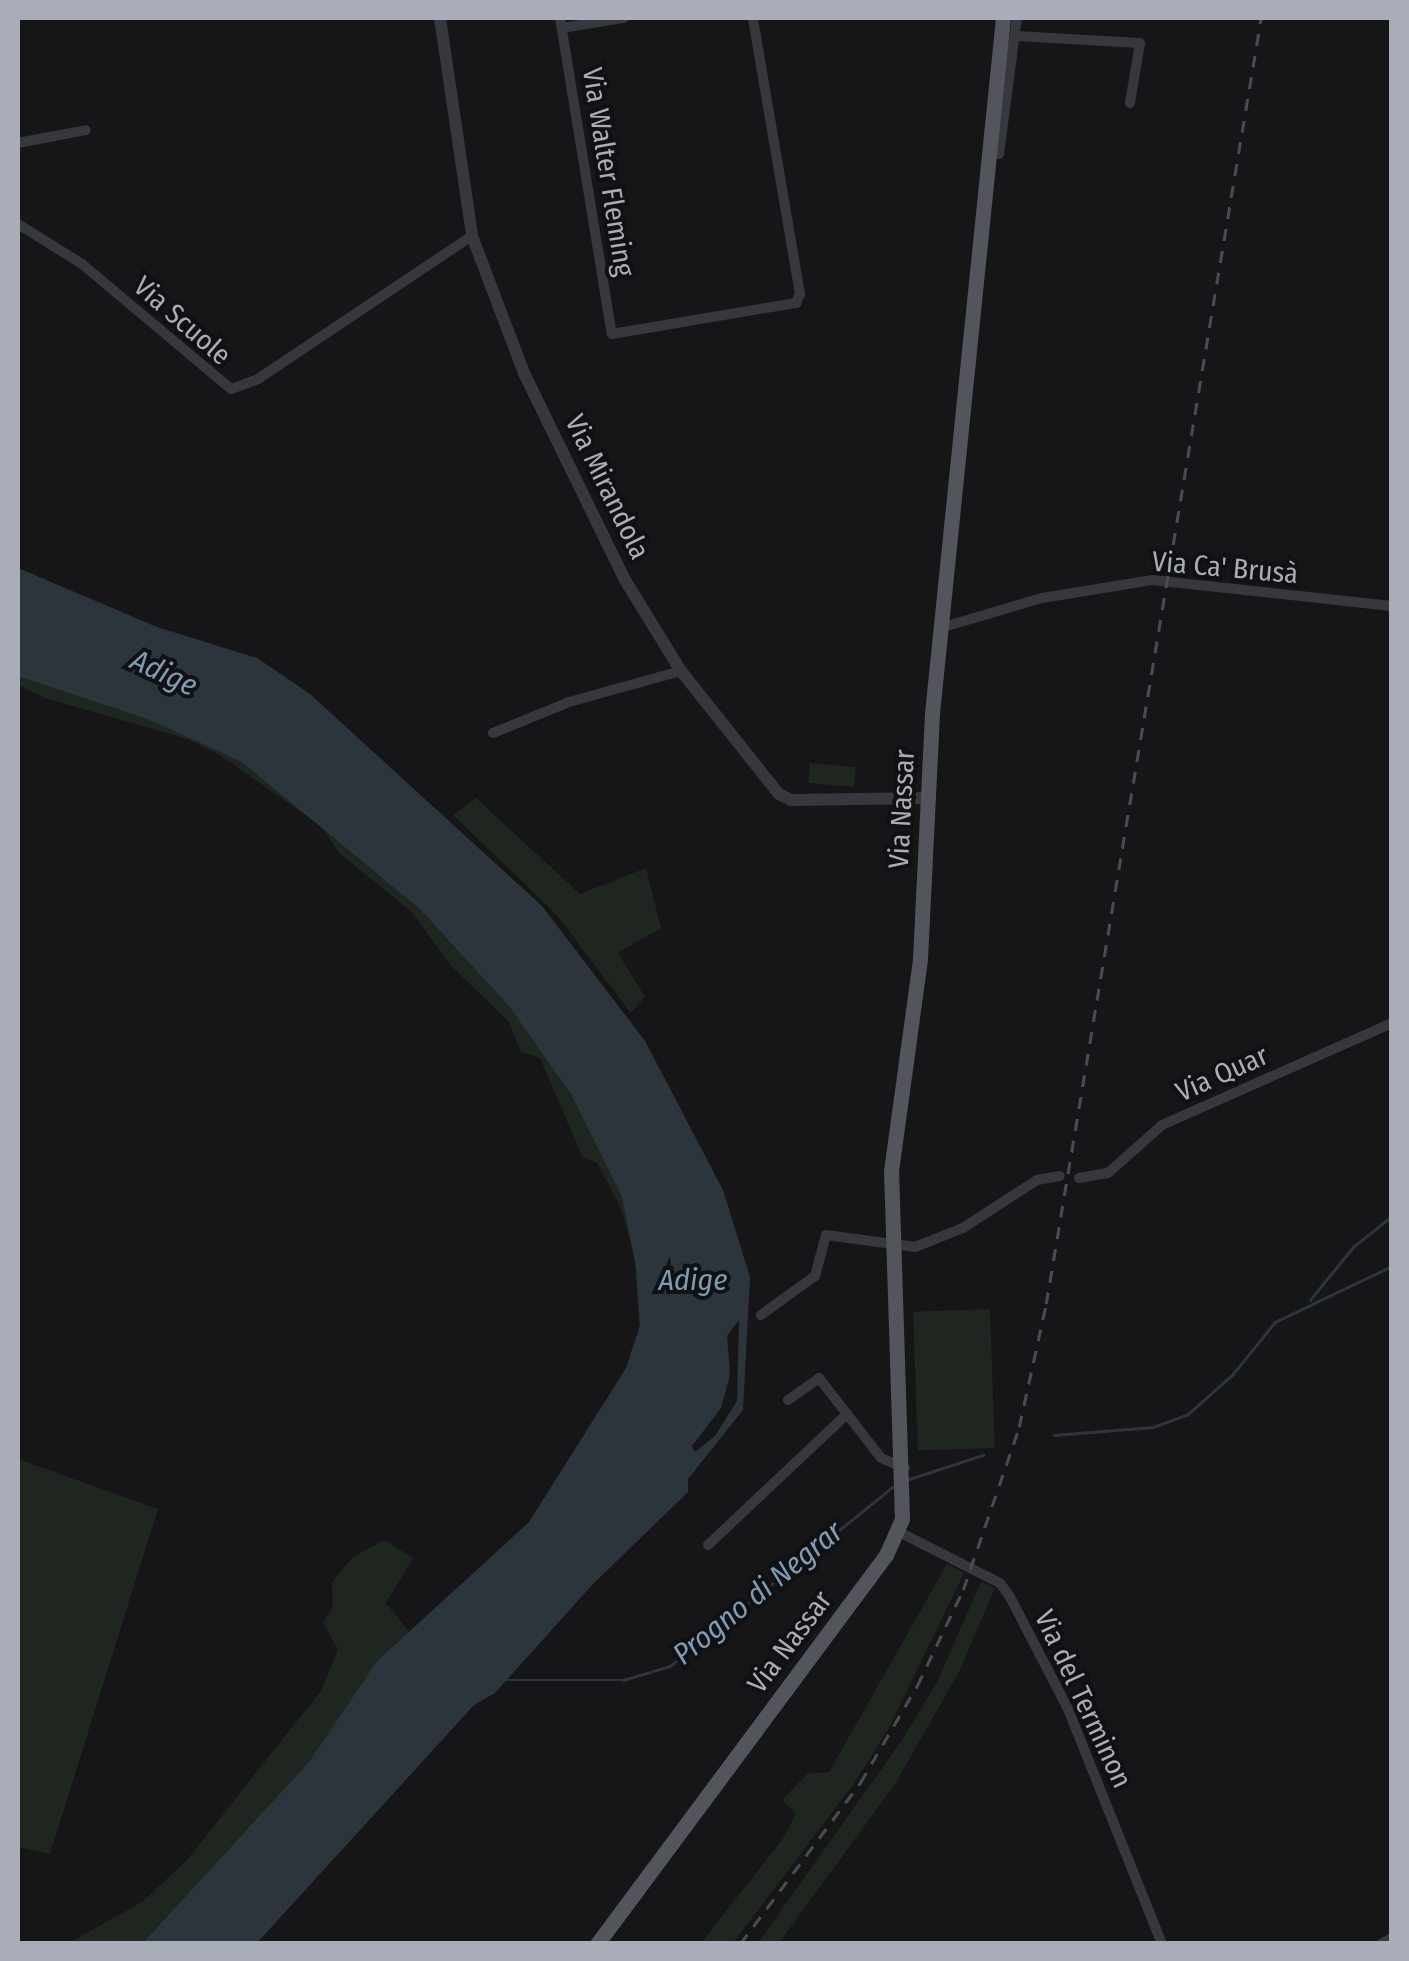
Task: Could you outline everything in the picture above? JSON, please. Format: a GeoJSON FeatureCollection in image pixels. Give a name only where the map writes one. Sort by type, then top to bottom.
{"type":"FeatureCollection","features":[{"type":"Feature","properties":{"kind":"main road","name":"Via Nassar"},"geometry":{"type":"LineString","coordinates":[[597,1944],[898,1532],[906,1497],[898,1240],[891,1171],[920,959],[940,628],[1002,18]]}},
{"type":"Feature","properties":{"kind":"street","name":"Via Mirandola"},"geometry":{"type":"LineString","coordinates":[[440,18],[472,236],[524,374],[624,580],[681,671],[778,794],[791,800],[927,798]]}},
{"type":"Feature","properties":{"kind":"street"},"geometry":{"type":"LineString","coordinates":[[561,23],[624,18]]}},
{"type":"Feature","properties":{"kind":"street","name":"Via Walter Fleming"},"geometry":{"type":"LineString","coordinates":[[561,23],[612,334],[796,304],[800,294],[753,18]]}},
{"type":"Feature","properties":{"kind":"street","name":"Via Nassar"},"geometry":{"type":"LineString","coordinates":[[987,152],[999,154],[1017,18]]}},
{"type":"Feature","properties":{"kind":"street"},"geometry":{"type":"LineString","coordinates":[[1015,36],[1140,43],[1130,104]]}},
{"type":"Feature","properties":{"kind":"street"},"geometry":{"type":"LineString","coordinates":[[18,144],[86,130]]}},
{"type":"Feature","properties":{"kind":"street","name":"Via Scuole"},"geometry":{"type":"LineString","coordinates":[[18,224],[82,264],[232,389],[258,379],[472,236]]}},
{"type":"Feature","properties":{"kind":"street","name":"Via Ca' Brusà"},"geometry":{"type":"LineString","coordinates":[[940,628],[1042,598],[1152,580],[1392,606]]}},
{"type":"Feature","properties":{"kind":"street"},"geometry":{"type":"LineString","coordinates":[[492,732],[569,702],[681,671]]}},
{"type":"Feature","properties":{"kind":"street","name":"Via Quar"},"geometry":{"type":"LineString","coordinates":[[1080,1178],[1108,1173],[1162,1125],[1392,1022]]}},
{"type":"Feature","properties":{"kind":"street"},"geometry":{"type":"LineString","coordinates":[[761,1315],[815,1276],[826,1234],[898,1240],[914,1247],[963,1228],[1037,1180],[1060,1176]]}},
{"type":"Feature","properties":{"kind":"street"},"geometry":{"type":"LineString","coordinates":[[788,1400],[819,1378],[880,1458],[906,1472]]}},
{"type":"Feature","properties":{"kind":"street"},"geometry":{"type":"LineString","coordinates":[[708,1545],[847,1414]]}},
{"type":"Feature","properties":{"kind":"street","name":"Via del Terminon"},"geometry":{"type":"LineString","coordinates":[[898,1532],[1000,1583],[1010,1597],[1076,1727],[1162,1944]]}},
{"type":"Feature","properties":{"kind":"street"},"geometry":{"type":"LineString","coordinates":[[1383,1944],[1392,1939]]}},
{"type":"Feature","properties":{"kind":"shaded area"},"geometry":{"type":"Polygon","coordinates":[[[18,673],[122,711],[161,714],[331,812],[567,1064],[649,1257],[639,1328],[635,1258],[620,1206],[597,1163],[582,1156],[540,1058],[521,1052],[508,1021],[450,965],[412,912],[340,854],[321,826],[221,756],[187,739],[45,698],[18,685],[18,673]]]}},
{"type":"Feature","properties":{"kind":"shaded area"},"geometry":{"type":"Polygon","coordinates":[[[810,763],[856,767],[854,787],[808,783],[810,763]]]}},
{"type":"Feature","properties":{"kind":"shaded area"},"geometry":{"type":"Polygon","coordinates":[[[476,798],[580,894],[646,868],[661,928],[618,953],[645,997],[631,1013],[556,914],[453,815],[476,798]]]}},
{"type":"Feature","properties":{"kind":"shaded area"},"geometry":{"type":"Polygon","coordinates":[[[990,1309],[995,1448],[918,1451],[913,1312],[990,1309]]]}},
{"type":"Feature","properties":{"kind":"shaded area"},"geometry":{"type":"Polygon","coordinates":[[[18,1459],[158,1509],[50,1854],[18,1847],[18,1459]]]}},
{"type":"Feature","properties":{"kind":"shaded area"},"geometry":{"type":"Polygon","coordinates":[[[384,1540],[413,1558],[386,1603],[410,1633],[354,1706],[189,1910],[145,1943],[67,1944],[142,1902],[186,1861],[321,1691],[338,1650],[323,1622],[333,1606],[332,1582],[353,1557],[384,1540]]]}},
{"type":"Feature","properties":{"kind":"shaded area"},"geometry":{"type":"Polygon","coordinates":[[[947,1564],[964,1573],[889,1728],[853,1785],[733,1943],[701,1943],[782,1840],[796,1814],[782,1800],[807,1774],[829,1772],[947,1564]]]}},
{"type":"Feature","properties":{"kind":"shaded area"},"geometry":{"type":"Polygon","coordinates":[[[981,1582],[995,1588],[959,1672],[895,1784],[779,1943],[758,1943],[902,1740],[937,1682],[981,1582]]]}},
{"type":"Feature","properties":{"kind":"water","name":"Adige"},"geometry":{"type":"Polygon","coordinates":[[[18,568],[157,627],[257,658],[310,694],[542,906],[645,1041],[723,1190],[750,1277],[743,1410],[688,1479],[688,1492],[593,1584],[495,1693],[474,1705],[257,1943],[143,1943],[309,1762],[377,1661],[529,1522],[626,1368],[640,1325],[636,1267],[622,1197],[571,1094],[509,1006],[420,909],[242,762],[150,720],[18,676],[18,568]],[[739,1320],[727,1336],[730,1375],[721,1408],[692,1446],[695,1452],[715,1436],[737,1401],[739,1320]]]}},
{"type":"Feature","properties":{"kind":"waterway"},"geometry":{"type":"LineString","coordinates":[[1310,1300],[1353,1247],[1392,1216]]}},
{"type":"Feature","properties":{"kind":"waterway","name":"Progno di Negrar"},"geometry":{"type":"LineString","coordinates":[[1054,1435],[1153,1427],[1188,1414],[1233,1374],[1275,1322],[1392,1266]]}},
{"type":"Feature","properties":{"kind":"waterway","name":"Progno di Negrar"},"geometry":{"type":"LineString","coordinates":[[909,1479],[983,1455]]}},
{"type":"Feature","properties":{"kind":"waterway","name":"Progno di Negrar"},"geometry":{"type":"LineString","coordinates":[[507,1680],[623,1680],[670,1666],[893,1487]]}},
{"type":"Feature","properties":{"kind":"railway"},"geometry":{"type":"LineString","coordinates":[[740,1944],[860,1783],[917,1686],[963,1590],[1019,1427],[1046,1304],[1261,18]]}}]}
